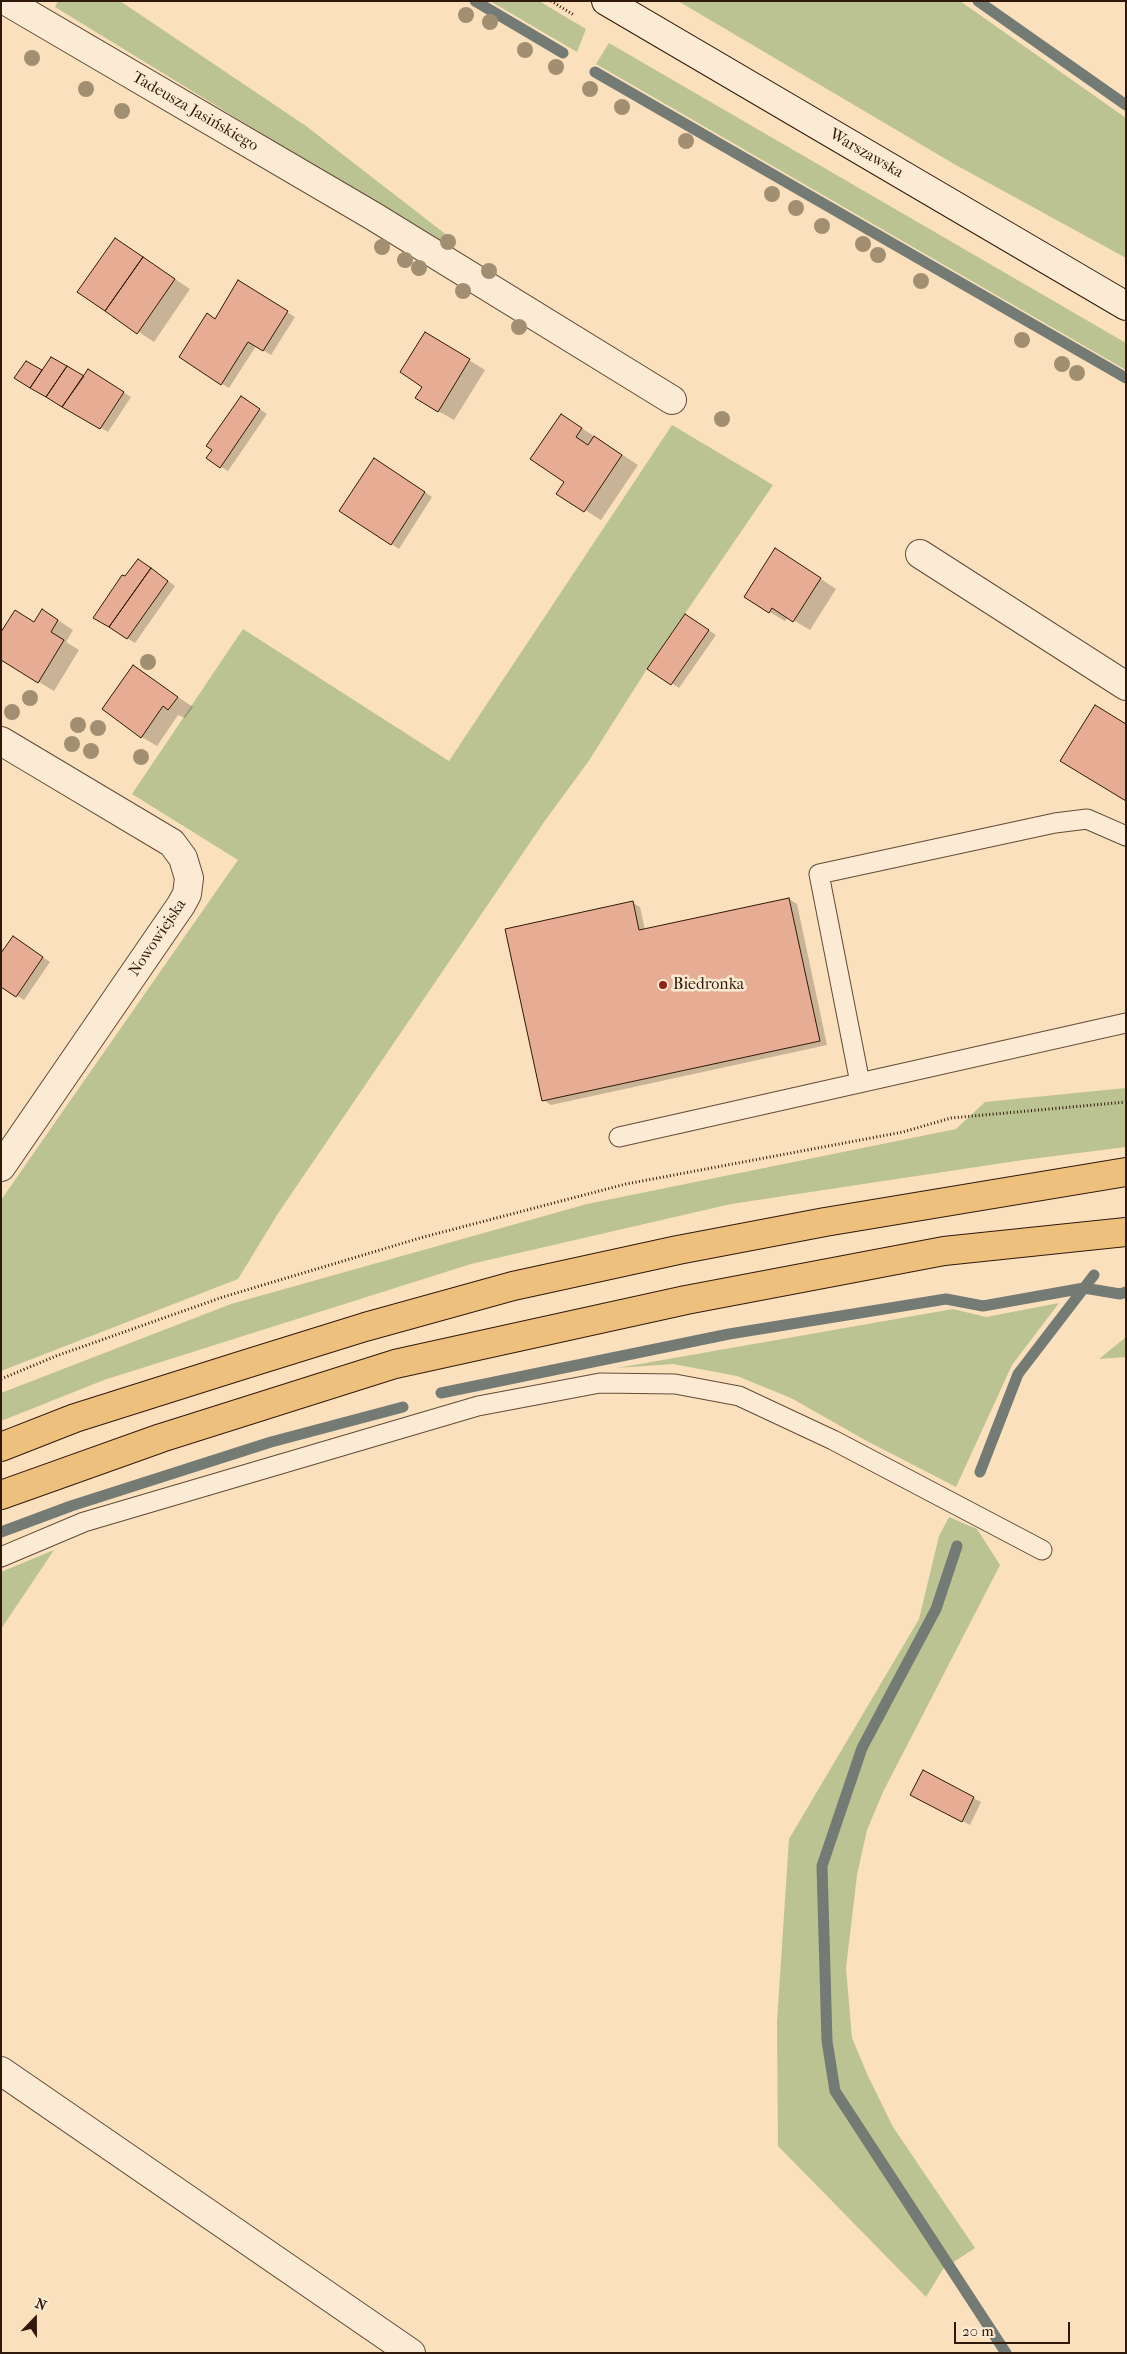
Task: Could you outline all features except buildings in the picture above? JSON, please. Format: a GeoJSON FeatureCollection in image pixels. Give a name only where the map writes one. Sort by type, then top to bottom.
{"type":"FeatureCollection","features":[{"type":"Feature","properties":{"kind":"main road"},"geometry":{"type":"LineString","coordinates":[[1,1447],[75,1418],[255,1361],[365,1327],[512,1286],[668,1252],[825,1222],[1126,1172]]}},
{"type":"Feature","properties":{"kind":"main road"},"geometry":{"type":"LineString","coordinates":[[1,1495],[161,1438],[395,1364],[686,1300],[944,1251],[1126,1232]]}},
{"type":"Feature","properties":{"kind":"street","name":"Tadeusza Jasińskiego"},"geometry":{"type":"LineString","coordinates":[[6,1],[383,222],[672,400]]}},
{"type":"Feature","properties":{"kind":"street","name":"Warszawska"},"geometry":{"type":"LineString","coordinates":[[606,1],[1126,306]]}},
{"type":"Feature","properties":{"kind":"street"},"geometry":{"type":"LineString","coordinates":[[920,554],[1126,686]]}},
{"type":"Feature","properties":{"kind":"street","name":"Nowowiejska"},"geometry":{"type":"LineString","coordinates":[[1,741],[172,843],[183,858],[189,878],[187,894],[181,905],[1,1167]]}},
{"type":"Feature","properties":{"kind":"street"},"geometry":{"type":"LineString","coordinates":[[1,2071],[411,2353]]}},
{"type":"Feature","properties":{"kind":"lane"},"geometry":{"type":"LineString","coordinates":[[860,1083],[819,874],[1087,819],[1126,836]]}},
{"type":"Feature","properties":{"kind":"lane"},"geometry":{"type":"LineString","coordinates":[[619,1137],[1126,1023]]}},
{"type":"Feature","properties":{"kind":"lane"},"geometry":{"type":"LineString","coordinates":[[1,1557],[84,1522],[478,1406],[600,1383],[675,1384],[739,1396],[833,1440],[1042,1550]]}},
{"type":"Feature","properties":{"kind":"path"},"geometry":{"type":"LineString","coordinates":[[1,1379],[56,1356],[223,1297],[420,1238],[626,1184],[903,1132],[951,1118],[1126,1102]]}},
{"type":"Feature","properties":{"kind":"green space"},"geometry":{"type":"Polygon","coordinates":[[[58,1],[120,1],[306,126],[457,243],[445,246],[55,7],[58,1]]]}},
{"type":"Feature","properties":{"kind":"green space"},"geometry":{"type":"Polygon","coordinates":[[[490,1],[539,1],[586,29],[577,52],[490,1]]]}},
{"type":"Feature","properties":{"kind":"green space"},"geometry":{"type":"Polygon","coordinates":[[[678,1],[960,1],[1126,118],[1126,258],[954,164],[678,1]]]}},
{"type":"Feature","properties":{"kind":"green space"},"geometry":{"type":"Polygon","coordinates":[[[609,43],[1126,343],[1126,370],[596,64],[609,43]]]}},
{"type":"Feature","properties":{"kind":"green space"},"geometry":{"type":"Polygon","coordinates":[[[672,425],[773,485],[647,669],[588,762],[544,822],[279,1212],[238,1279],[1,1371],[1,1200],[238,860],[132,794],[243,629],[449,761],[672,425]]]}},
{"type":"Feature","properties":{"kind":"green space"},"geometry":{"type":"Polygon","coordinates":[[[1126,1088],[1126,1147],[1023,1160],[731,1204],[471,1264],[104,1380],[1,1421],[1,1393],[231,1304],[587,1204],[956,1129],[985,1102],[1126,1088]]]}},
{"type":"Feature","properties":{"kind":"green space"},"geometry":{"type":"Polygon","coordinates":[[[1059,1303],[1012,1365],[956,1487],[865,1440],[791,1398],[737,1376],[673,1364],[617,1368],[953,1309],[986,1317],[1059,1303]]]}},
{"type":"Feature","properties":{"kind":"green space"},"geometry":{"type":"Polygon","coordinates":[[[1126,1337],[1126,1357],[1099,1359],[1126,1337]]]}},
{"type":"Feature","properties":{"kind":"green space"},"geometry":{"type":"Polygon","coordinates":[[[949,1517],[977,1529],[1000,1565],[883,1792],[867,1830],[857,1875],[846,1968],[852,2038],[868,2076],[893,2127],[975,2248],[943,2269],[926,2297],[778,2146],[777,2022],[789,1839],[919,1619],[939,1536],[949,1517]]]}},
{"type":"Feature","properties":{"kind":"green space"},"geometry":{"type":"Polygon","coordinates":[[[54,1550],[7,1620],[1,1629],[1,1572],[54,1550]]]}},
{"type":"Feature","properties":{"kind":"waterway"},"geometry":{"type":"LineString","coordinates":[[475,1],[563,53]]}},
{"type":"Feature","properties":{"kind":"waterway"},"geometry":{"type":"LineString","coordinates":[[978,1],[1126,105]]}},
{"type":"Feature","properties":{"kind":"waterway"},"geometry":{"type":"LineString","coordinates":[[595,72],[1126,378]]}},
{"type":"Feature","properties":{"kind":"waterway"},"geometry":{"type":"LineString","coordinates":[[980,1472],[1018,1374],[1094,1275]]}},
{"type":"Feature","properties":{"kind":"waterway"},"geometry":{"type":"LineString","coordinates":[[441,1393],[729,1334],[946,1299],[983,1306],[1084,1288],[1120,1294],[1126,1292]]}},
{"type":"Feature","properties":{"kind":"waterway"},"geometry":{"type":"LineString","coordinates":[[1,1532],[71,1506],[271,1442],[403,1407]]}},
{"type":"Feature","properties":{"kind":"waterway"},"geometry":{"type":"LineString","coordinates":[[957,1546],[936,1609],[862,1748],[822,1866],[827,2041],[835,2091],[1006,2353]]}},
{"type":"Feature","properties":{"kind":"place","name":"Biedronka"},"geometry":{"type":"Point","coordinates":[663,985]}}]}
